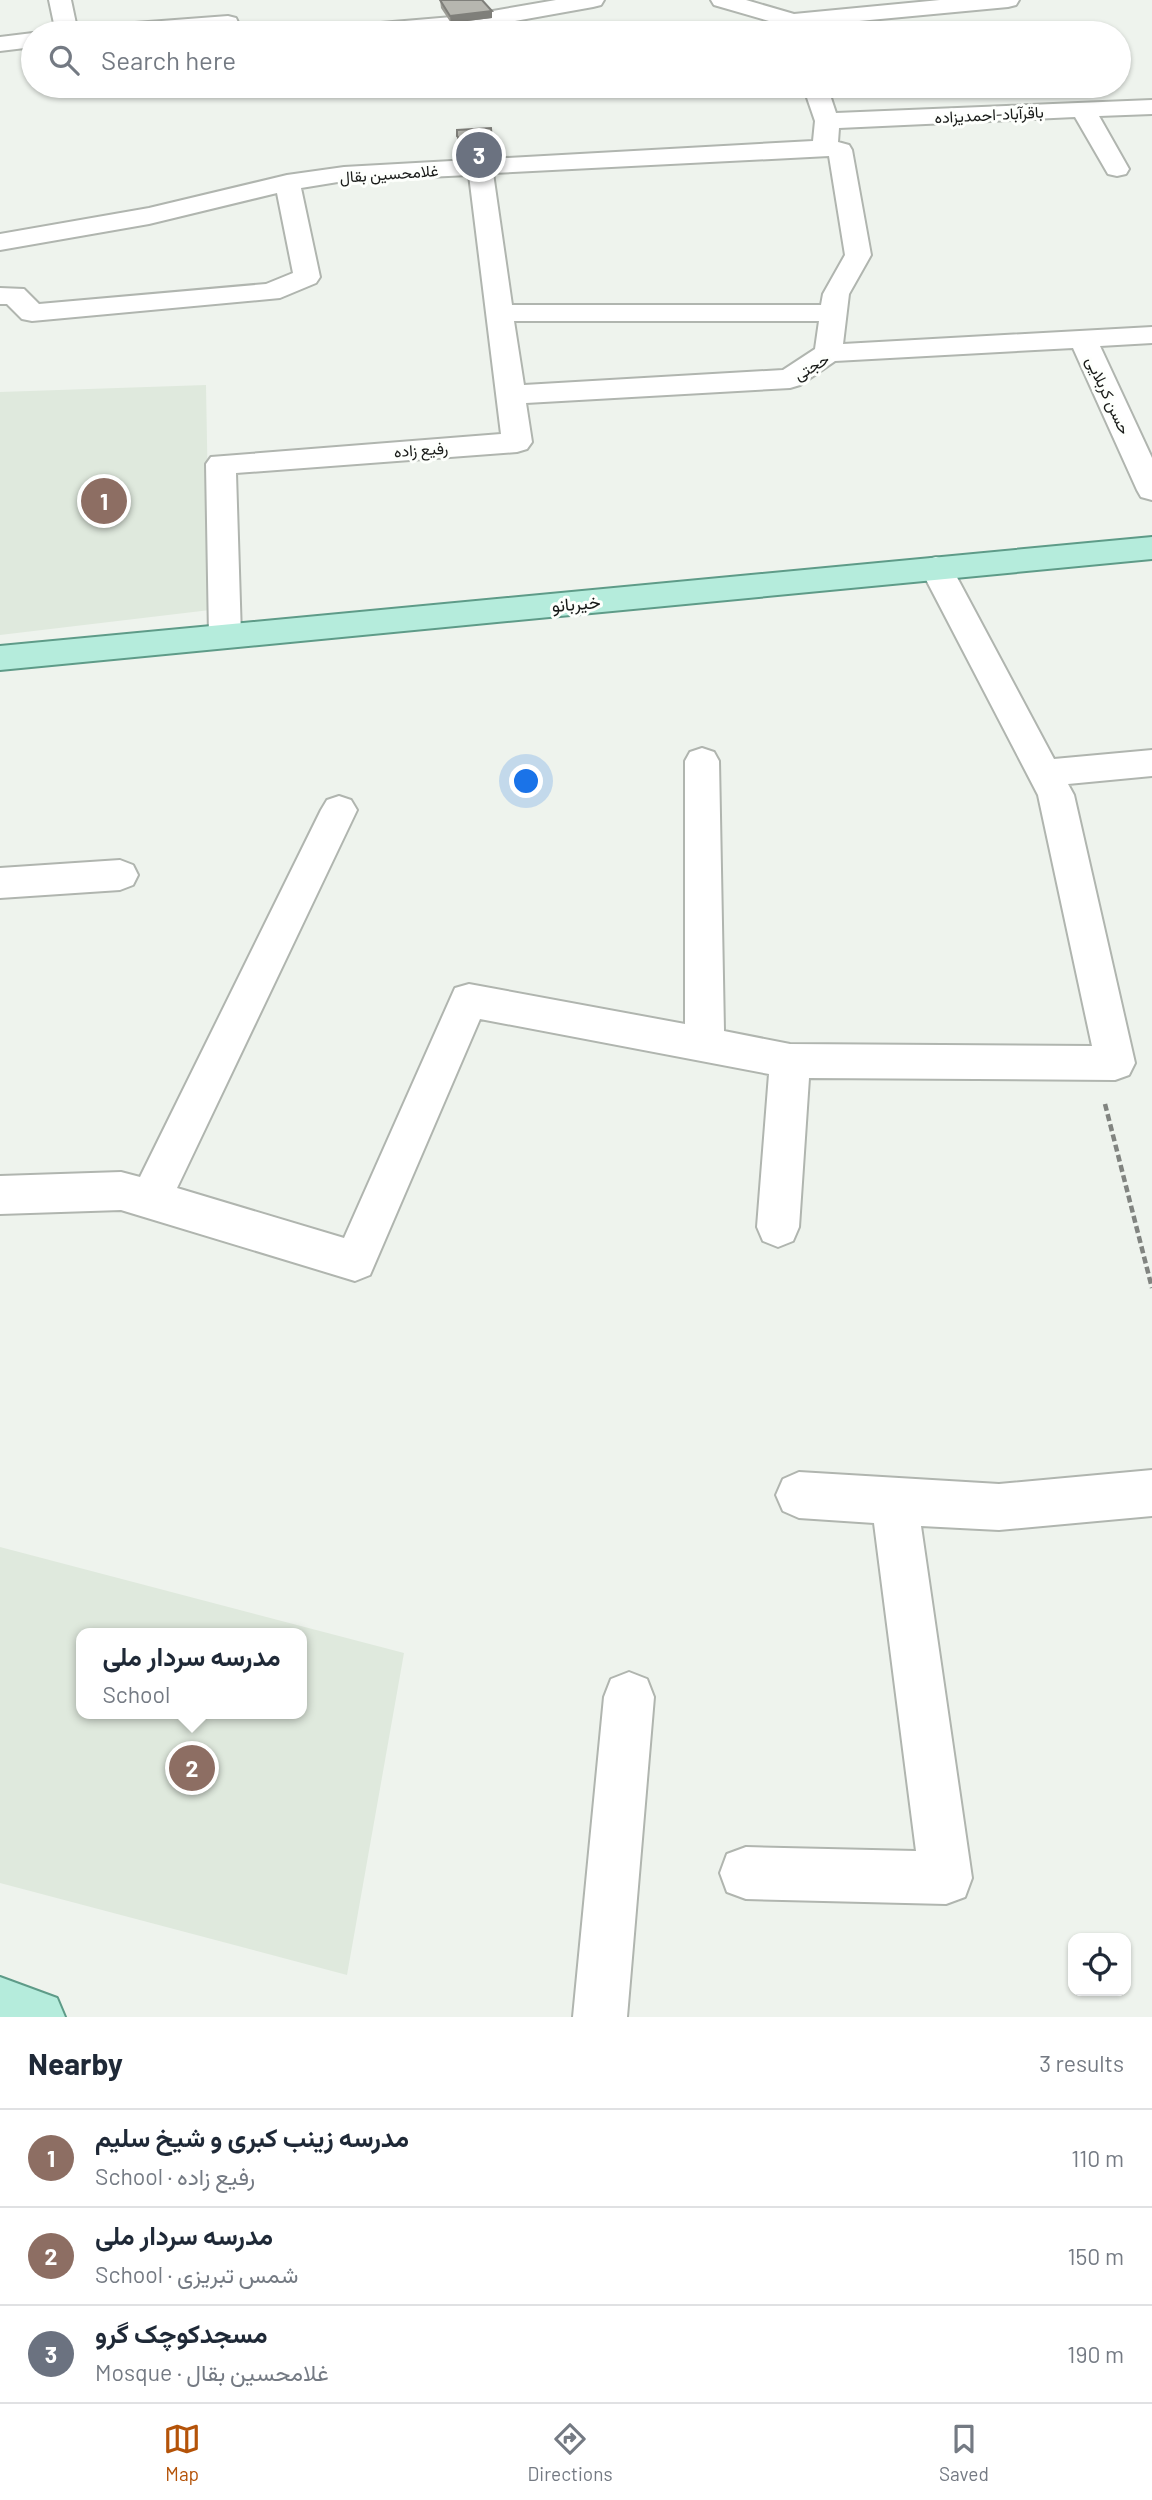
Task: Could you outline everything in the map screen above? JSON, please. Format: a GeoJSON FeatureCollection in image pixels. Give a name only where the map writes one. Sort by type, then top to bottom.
{"type":"FeatureCollection","features":[{"type":"Feature","properties":{"kind":"main road","name":"خیربانو"},"geometry":{"type":"LineString","coordinates":[[0,658],[1152,548]]}},
{"type":"Feature","properties":{"kind":"main road"},"geometry":{"type":"LineString","coordinates":[[0,2004],[38,2017]]}},
{"type":"Feature","properties":{"kind":"street"},"geometry":{"type":"LineString","coordinates":[[475,21],[593,0]]}},
{"type":"Feature","properties":{"kind":"street"},"geometry":{"type":"LineString","coordinates":[[722,0],[779,21]]}},
{"type":"Feature","properties":{"kind":"street"},"geometry":{"type":"LineString","coordinates":[[831,21],[934,4],[1008,0]]}},
{"type":"Feature","properties":{"kind":"street"},"geometry":{"type":"LineString","coordinates":[[67,21],[68,2]]}},
{"type":"Feature","properties":{"kind":"street"},"geometry":{"type":"LineString","coordinates":[[0,44],[21,41]]}},
{"type":"Feature","properties":{"kind":"street"},"geometry":{"type":"LineString","coordinates":[[819,98],[827,121],[825,148],[840,150],[858,255],[836,294],[828,354]]}},
{"type":"Feature","properties":{"kind":"street","name":"باقرآباد-احمدیزاده"},"geometry":{"type":"LineString","coordinates":[[827,121],[1152,107]]}},
{"type":"Feature","properties":{"kind":"street"},"geometry":{"type":"LineString","coordinates":[[1083,110],[1117,169]]}},
{"type":"Feature","properties":{"kind":"street","name":"غلامحسین بقال"},"geometry":{"type":"LineString","coordinates":[[0,242],[149,216],[287,183],[344,174],[825,148]]}},
{"type":"Feature","properties":{"kind":"street","name":"رفیع زاده"},"geometry":{"type":"LineString","coordinates":[[226,636],[221,464],[517,442],[481,167]]}},
{"type":"Feature","properties":{"kind":"street"},"geometry":{"type":"LineString","coordinates":[[0,296],[14,295],[32,313],[271,292],[307,276],[287,183]]}},
{"type":"Feature","properties":{"kind":"street"},"geometry":{"type":"LineString","coordinates":[[501,313],[833,313]]}},
{"type":"Feature","properties":{"kind":"street","name":"حجتی"},"geometry":{"type":"LineString","coordinates":[[511,395],[790,379],[828,354],[1152,335]]}},
{"type":"Feature","properties":{"kind":"street","name":"حسن کربلایی"},"geometry":{"type":"LineString","coordinates":[[1083,339],[1152,490]]}},
{"type":"Feature","properties":{"kind":"street"},"geometry":{"type":"LineString","coordinates":[[0,1195],[121,1191],[355,1261],[469,1000],[790,1061],[1115,1063],[1056,795],[936,568]]}},
{"type":"Feature","properties":{"kind":"street"},"geometry":{"type":"LineString","coordinates":[[702,761],[705,1045]]}},
{"type":"Feature","properties":{"kind":"street"},"geometry":{"type":"LineString","coordinates":[[1044,773],[1152,763]]}},
{"type":"Feature","properties":{"kind":"street"},"geometry":{"type":"LineString","coordinates":[[150,1200],[339,810]]}},
{"type":"Feature","properties":{"kind":"street"},"geometry":{"type":"LineString","coordinates":[[0,883],[120,875]]}},
{"type":"Feature","properties":{"kind":"street"},"geometry":{"type":"LineString","coordinates":[[778,1227],[790,1061]]}},
{"type":"Feature","properties":{"kind":"street"},"geometry":{"type":"LineString","coordinates":[[799,1495],[999,1507],[1152,1493]]}},
{"type":"Feature","properties":{"kind":"street"},"geometry":{"type":"LineString","coordinates":[[746,1873],[946,1878],[894,1500]]}},
{"type":"Feature","properties":{"kind":"street"},"geometry":{"type":"LineString","coordinates":[[600,2017],[629,1696]]}},
{"type":"Feature","properties":{"kind":"path"},"geometry":{"type":"LineString","coordinates":[[1094,1063],[1152,1288]]}},
{"type":"Feature","properties":{"kind":"shaded area"},"geometry":{"type":"Polygon","coordinates":[[[206,385],[210,610],[0,635],[0,392],[206,385]]]}},
{"type":"Feature","properties":{"kind":"shaded area"},"geometry":{"type":"Polygon","coordinates":[[[0,1547],[404,1653],[347,1975],[0,1883],[0,1547]]]}},
{"type":"Feature","properties":{"kind":"building"},"geometry":{"type":"Polygon","coordinates":[[[440,0],[482,0],[492,11],[450,16],[440,0]]]}},
{"type":"Feature","properties":{"kind":"building"},"geometry":{"type":"Polygon","coordinates":[[[491,128],[493,152],[482,160],[464,163],[464,143],[457,136],[457,130],[491,128]]]}},
{"type":"Feature","properties":{"kind":"place","name":"مسجدکوچک گرو"},"geometry":{"type":"Point","coordinates":[479,155]}},
{"type":"Feature","properties":{"kind":"place","name":"مدرسه زینب کبری و شیخ سلیم"},"geometry":{"type":"Point","coordinates":[104,501]}},
{"type":"Feature","properties":{"kind":"place","name":"مدرسه سردار ملی"},"geometry":{"type":"Point","coordinates":[192,1768]}}]}
